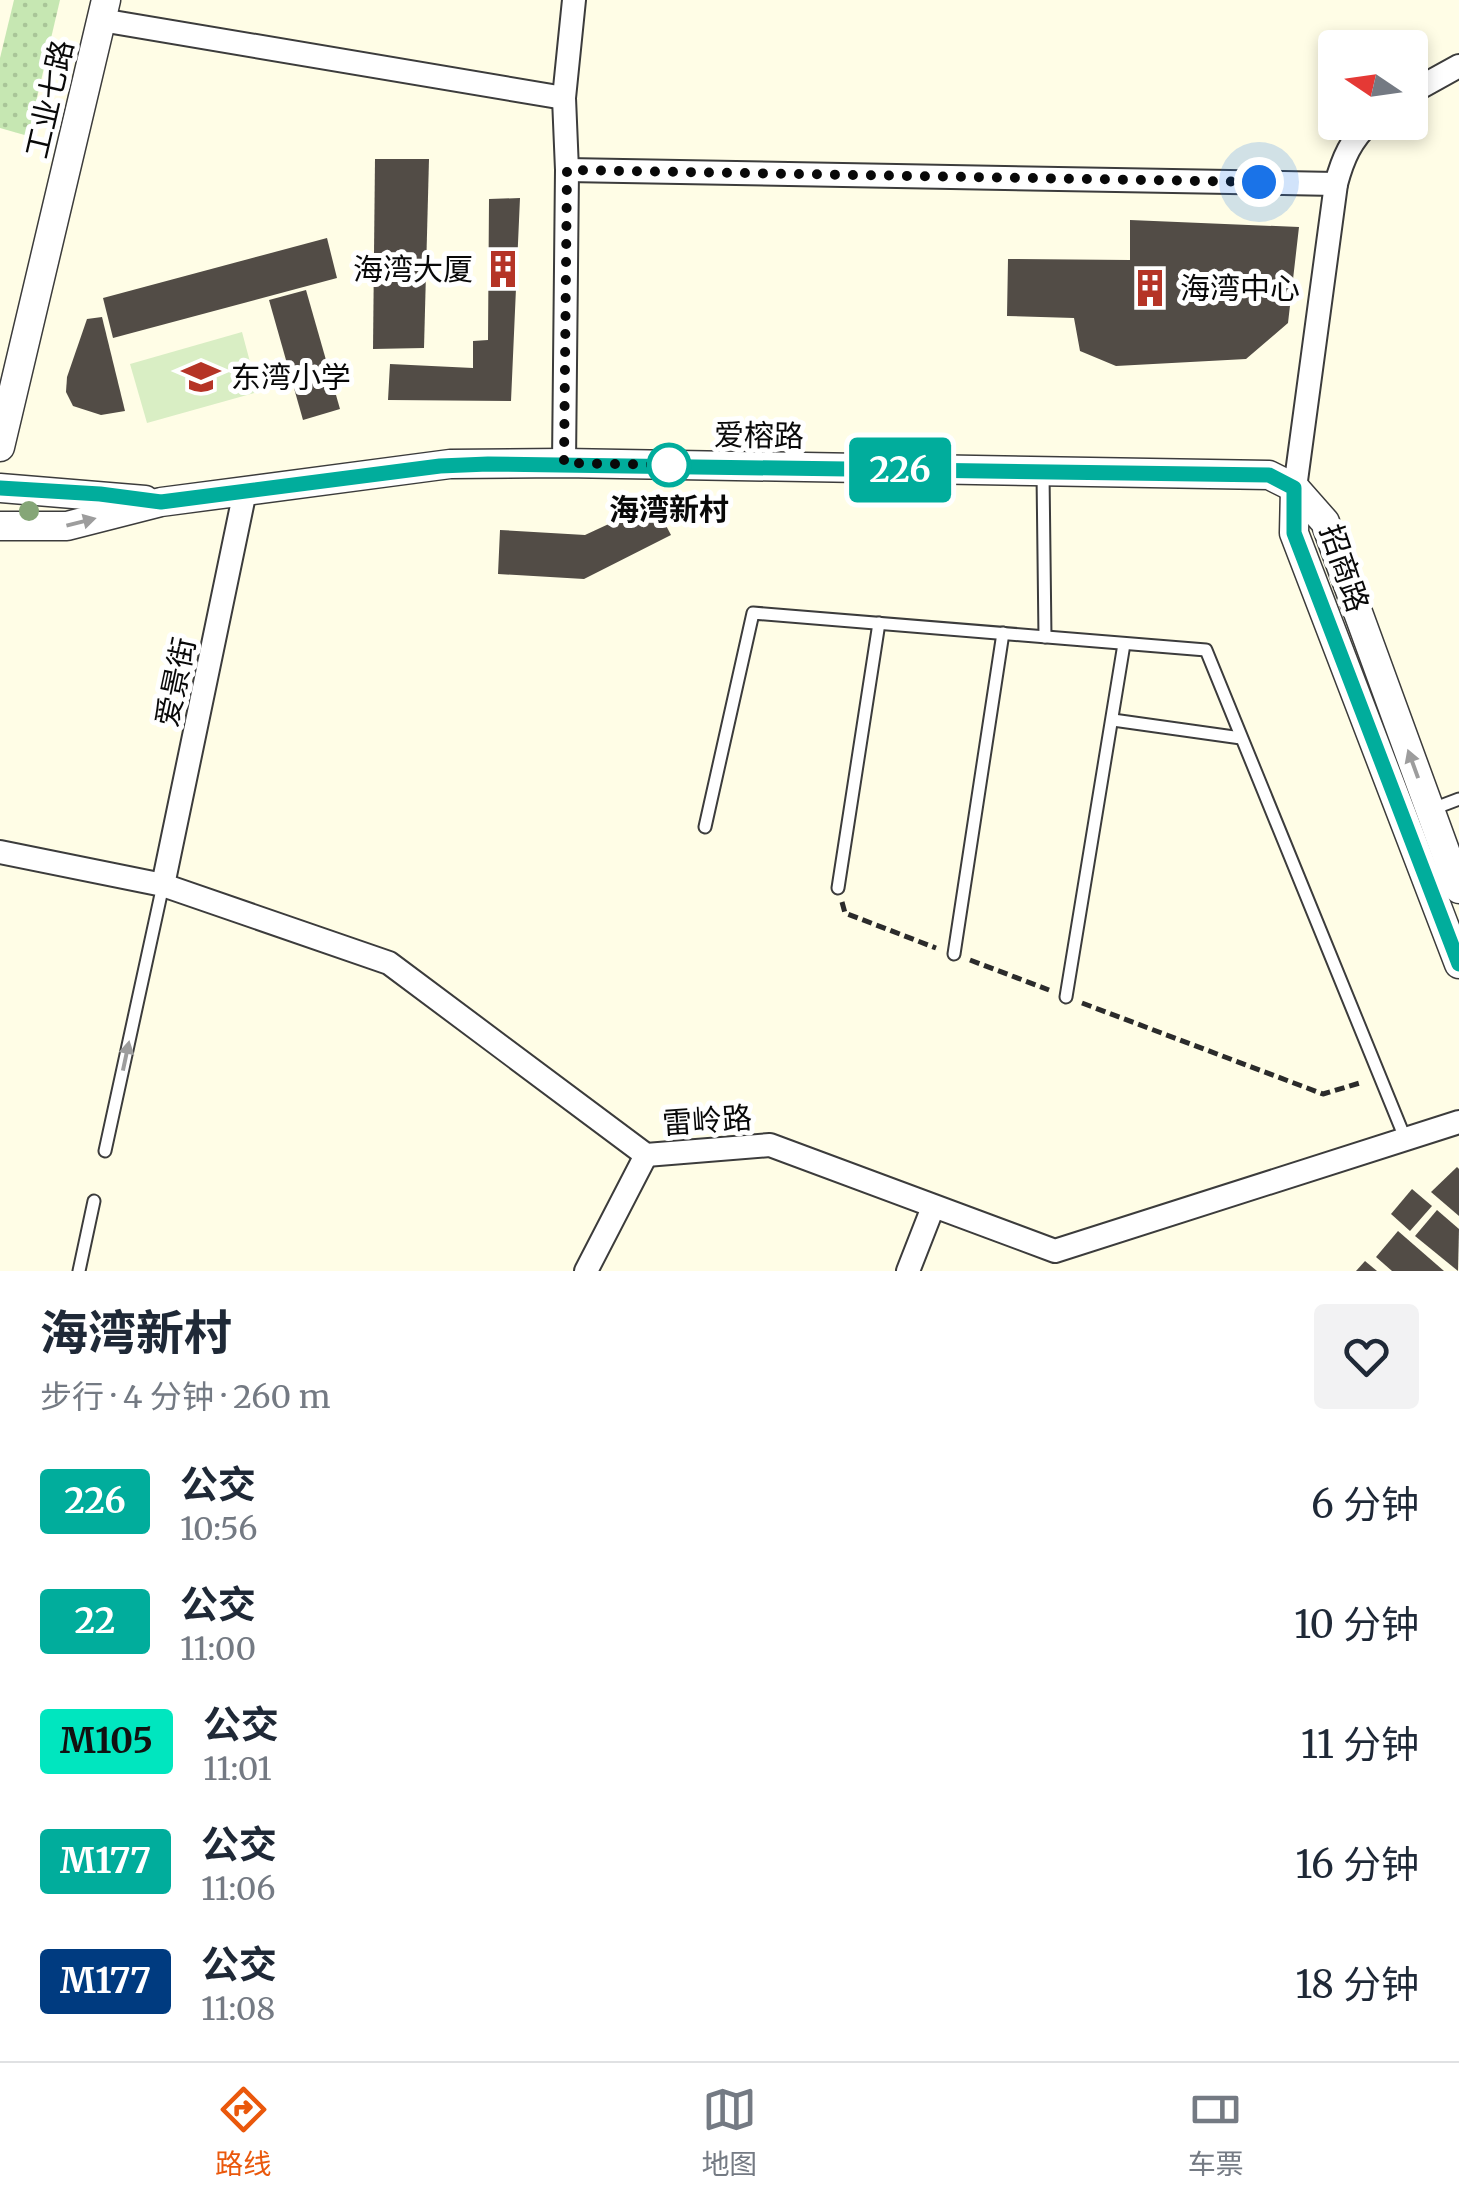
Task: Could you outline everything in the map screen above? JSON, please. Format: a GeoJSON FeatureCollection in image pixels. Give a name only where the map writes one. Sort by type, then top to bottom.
{"type":"FeatureCollection","features":[{"type":"Feature","properties":{"kind":"street"},"geometry":{"type":"LineString","coordinates":[[564,463],[564,98],[574,0]]}},
{"type":"Feature","properties":{"kind":"street"},"geometry":{"type":"LineString","coordinates":[[103,10],[564,98]]}},
{"type":"Feature","properties":{"kind":"street","name":"工业七路"},"geometry":{"type":"LineString","coordinates":[[0,447],[103,10]]}},
{"type":"Feature","properties":{"kind":"street"},"geometry":{"type":"LineString","coordinates":[[1428,83],[1459,66]]}},
{"type":"Feature","properties":{"kind":"street"},"geometry":{"type":"LineString","coordinates":[[1294,488],[1336,184],[1342,160],[1353,140]]}},
{"type":"Feature","properties":{"kind":"street"},"geometry":{"type":"LineString","coordinates":[[567,170],[1336,184]]}},
{"type":"Feature","properties":{"kind":"street","name":"爱榕路"},"geometry":{"type":"LineString","coordinates":[[0,526],[67,526],[161,502],[450,464],[1269,475],[1294,488]]}},
{"type":"Feature","properties":{"kind":"street","name":"爱榕路"},"geometry":{"type":"LineString","coordinates":[[0,488],[161,502]]}},
{"type":"Feature","properties":{"kind":"street","name":"招商路"},"geometry":{"type":"LineString","coordinates":[[1294,488],[1325,522],[1459,889]]}},
{"type":"Feature","properties":{"kind":"street","name":"招商路"},"geometry":{"type":"LineString","coordinates":[[1294,488],[1294,533],[1459,964]]}},
{"type":"Feature","properties":{"kind":"street","name":"爱景街"},"geometry":{"type":"LineString","coordinates":[[163,885],[245,491]]}},
{"type":"Feature","properties":{"kind":"street","name":"雷岭路"},"geometry":{"type":"LineString","coordinates":[[0,852],[163,885],[390,963],[646,1155],[770,1146],[1055,1251],[1459,1122]]}},
{"type":"Feature","properties":{"kind":"street"},"geometry":{"type":"LineString","coordinates":[[586,1271],[646,1155]]}},
{"type":"Feature","properties":{"kind":"street"},"geometry":{"type":"LineString","coordinates":[[908,1271],[933,1207]]}},
{"type":"Feature","properties":{"kind":"lane"},"geometry":{"type":"LineString","coordinates":[[1043,472],[1045,637]]}},
{"type":"Feature","properties":{"kind":"lane"},"geometry":{"type":"LineString","coordinates":[[705,827],[753,613],[1206,650],[1405,1138]]}},
{"type":"Feature","properties":{"kind":"lane"},"geometry":{"type":"LineString","coordinates":[[838,888],[878,623]]}},
{"type":"Feature","properties":{"kind":"lane"},"geometry":{"type":"LineString","coordinates":[[954,954],[1002,633]]}},
{"type":"Feature","properties":{"kind":"lane"},"geometry":{"type":"LineString","coordinates":[[1066,997],[1124,644]]}},
{"type":"Feature","properties":{"kind":"lane"},"geometry":{"type":"LineString","coordinates":[[1113,720],[1242,738]]}},
{"type":"Feature","properties":{"kind":"lane"},"geometry":{"type":"LineString","coordinates":[[1430,810],[1459,799]]}},
{"type":"Feature","properties":{"kind":"lane"},"geometry":{"type":"LineString","coordinates":[[105,1151],[163,885]]}},
{"type":"Feature","properties":{"kind":"lane"},"geometry":{"type":"LineString","coordinates":[[79,1271],[94,1202]]}},
{"type":"Feature","properties":{"kind":"path"},"geometry":{"type":"LineString","coordinates":[[838,888],[845,913],[1322,1094],[1380,1077]]}},
{"type":"Feature","properties":{"kind":"green space"},"geometry":{"type":"Polygon","coordinates":[[[14,0],[60,0],[28,136],[0,128],[0,58],[14,0]]]}},
{"type":"Feature","properties":{"kind":"green space"},"geometry":{"type":"Polygon","coordinates":[[[242,332],[258,392],[147,423],[130,364],[242,332]]]}},
{"type":"Feature","properties":{"kind":"building"},"geometry":{"type":"Polygon","coordinates":[[[375,159],[429,159],[424,348],[373,349],[375,159]]]}},
{"type":"Feature","properties":{"kind":"building","name":"海湾大厦"},"geometry":{"type":"Polygon","coordinates":[[[520,198],[511,401],[388,400],[390,364],[473,368],[473,341],[488,340],[489,199],[520,198]]]}},
{"type":"Feature","properties":{"kind":"building","name":"海湾中心"},"geometry":{"type":"Polygon","coordinates":[[[1130,220],[1299,227],[1288,323],[1246,359],[1116,366],[1080,351],[1074,318],[1007,316],[1008,259],[1130,260],[1130,220]]]}},
{"type":"Feature","properties":{"kind":"building"},"geometry":{"type":"Polygon","coordinates":[[[327,238],[337,278],[113,338],[103,298],[327,238]]]}},
{"type":"Feature","properties":{"kind":"building"},"geometry":{"type":"Polygon","coordinates":[[[306,290],[340,409],[303,420],[269,300],[306,290]]]}},
{"type":"Feature","properties":{"kind":"building"},"geometry":{"type":"Polygon","coordinates":[[[102,317],[125,411],[101,415],[73,406],[66,392],[67,377],[87,319],[102,317]]]}},
{"type":"Feature","properties":{"kind":"building"},"geometry":{"type":"Polygon","coordinates":[[[654,503],[671,535],[584,579],[498,574],[500,530],[585,535],[654,503]]]}},
{"type":"Feature","properties":{"kind":"building"},"geometry":{"type":"Polygon","coordinates":[[[1459,1169],[1459,1216],[1431,1192],[1459,1169]]]}},
{"type":"Feature","properties":{"kind":"building"},"geometry":{"type":"Polygon","coordinates":[[[1412,1189],[1432,1206],[1410,1231],[1391,1214],[1412,1189]]]}},
{"type":"Feature","properties":{"kind":"building"},"geometry":{"type":"Polygon","coordinates":[[[1437,1210],[1459,1229],[1458,1271],[1415,1236],[1437,1210]]]}},
{"type":"Feature","properties":{"kind":"building"},"geometry":{"type":"Polygon","coordinates":[[[1398,1231],[1444,1271],[1392,1271],[1376,1257],[1398,1231]]]}},
{"type":"Feature","properties":{"kind":"building"},"geometry":{"type":"Polygon","coordinates":[[[1365,1261],[1377,1271],[1356,1271],[1365,1261]]]}},
{"type":"Feature","properties":{"kind":"bus line","name":"226"},"geometry":{"type":"LineString","coordinates":[[0,488],[161,502],[440,466],[564,463],[1269,475],[1294,488],[1294,533],[1459,964]]}},
{"type":"Feature","properties":{"kind":"place","name":"海湾大厦"},"geometry":{"type":"Point","coordinates":[503,269]}},
{"type":"Feature","properties":{"kind":"place","name":"海湾中心"},"geometry":{"type":"Point","coordinates":[1150,288]}},
{"type":"Feature","properties":{"kind":"place","name":"东湾小学"},"geometry":{"type":"Point","coordinates":[201,377]}},
{"type":"Feature","properties":{"kind":"place","name":"海湾新村"},"geometry":{"type":"Point","coordinates":[669,465]}},
{"type":"Feature","properties":{"kind":"route"},"geometry":{"type":"LineString","coordinates":[[669,465],[564,463],[567,170],[1259,182]]}}]}
